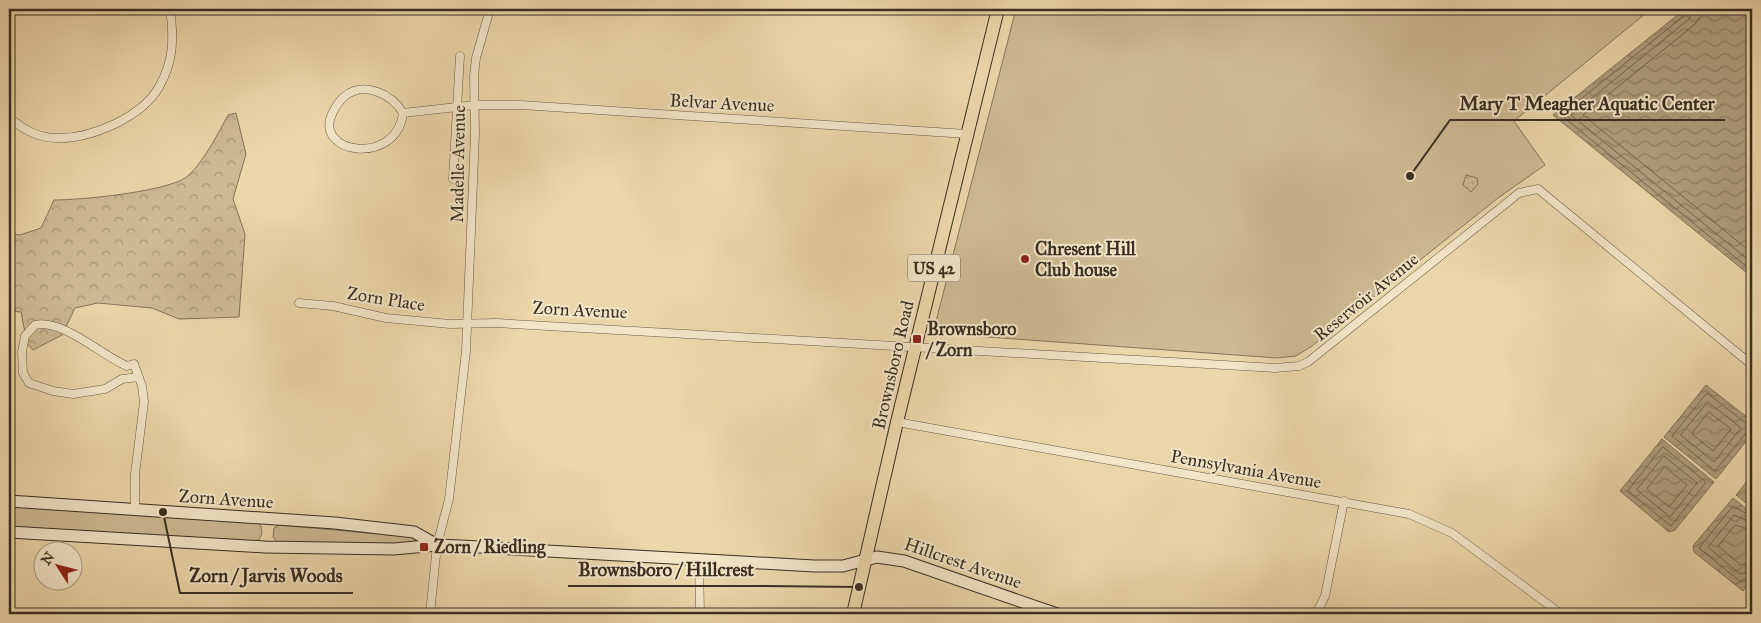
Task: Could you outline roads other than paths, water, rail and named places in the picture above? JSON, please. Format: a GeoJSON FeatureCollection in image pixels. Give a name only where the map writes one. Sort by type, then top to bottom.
{"type":"FeatureCollection","features":[{"type":"Feature","properties":{"kind":"main road","name":"Brownsboro Road"},"geometry":{"type":"LineString","coordinates":[[853,614],[897,422],[998,9]]}},
{"type":"Feature","properties":{"kind":"main road","name":"Zorn Avenue"},"geometry":{"type":"LineString","coordinates":[[9,501],[135,509],[200,516],[335,523],[414,532],[437,545]]}},
{"type":"Feature","properties":{"kind":"main road"},"geometry":{"type":"LineString","coordinates":[[9,532],[265,547],[394,549],[437,545]]}},
{"type":"Feature","properties":{"kind":"main road","name":"Hillcrest Avenue"},"geometry":{"type":"LineString","coordinates":[[437,545],[814,566],[843,566],[887,557],[904,561],[1057,614]]}},
{"type":"Feature","properties":{"kind":"street"},"geometry":{"type":"LineString","coordinates":[[9,117],[22,127],[40,135],[69,138],[108,126],[140,108],[156,92],[169,65],[173,38],[170,9]]}},
{"type":"Feature","properties":{"kind":"street","name":"Madelle Avenue"},"geometry":{"type":"LineString","coordinates":[[468,322],[476,58],[490,9]]}},
{"type":"Feature","properties":{"kind":"street"},"geometry":{"type":"LineString","coordinates":[[453,179],[460,56]]}},
{"type":"Feature","properties":{"kind":"street"},"geometry":{"type":"LineString","coordinates":[[354,90],[377,91],[403,113],[390,140],[378,146],[355,149],[345,146],[339,142],[330,129],[329,122],[338,104],[354,90]]}},
{"type":"Feature","properties":{"kind":"street","name":"Belvar Avenue"},"geometry":{"type":"LineString","coordinates":[[403,113],[475,105],[521,105],[967,134]]}},
{"type":"Feature","properties":{"kind":"street","name":"Reservoir Avenue"},"geometry":{"type":"LineString","coordinates":[[915,347],[1275,368],[1299,366],[1318,355],[1519,193],[1538,190],[1752,365]]}},
{"type":"Feature","properties":{"kind":"street","name":"Zorn Place"},"geometry":{"type":"LineString","coordinates":[[299,303],[333,306],[386,318],[450,324],[468,322]]}},
{"type":"Feature","properties":{"kind":"street"},"geometry":{"type":"LineString","coordinates":[[430,614],[437,545],[449,499],[468,322]]}},
{"type":"Feature","properties":{"kind":"street","name":"Zorn Avenue"},"geometry":{"type":"LineString","coordinates":[[468,322],[915,347]]}},
{"type":"Feature","properties":{"kind":"street"},"geometry":{"type":"LineString","coordinates":[[135,509],[135,474],[144,402],[139,377],[134,364],[127,366],[119,363],[78,338],[50,325],[35,325],[25,336],[23,373],[29,383],[39,388],[73,394],[105,389],[122,379],[139,377]]}},
{"type":"Feature","properties":{"kind":"street","name":"Pennsylvania Avenue"},"geometry":{"type":"LineString","coordinates":[[897,422],[1410,514],[1445,529],[1560,614]]}},
{"type":"Feature","properties":{"kind":"street"},"geometry":{"type":"LineString","coordinates":[[1316,614],[1325,596],[1344,501]]}},
{"type":"Feature","properties":{"kind":"street"},"geometry":{"type":"LineString","coordinates":[[699,559],[700,614]]}},
{"type":"Feature","properties":{"kind":"water"},"geometry":{"type":"Polygon","coordinates":[[[1685,9],[1752,9],[1752,277],[1553,115],[1685,9]]]}},
{"type":"Feature","properties":{"kind":"water"},"geometry":{"type":"Polygon","coordinates":[[[1706,385],[1752,421],[1752,434],[1716,479],[1664,437],[1706,385]]]}},
{"type":"Feature","properties":{"kind":"water"},"geometry":{"type":"Polygon","coordinates":[[[1662,439],[1714,482],[1675,530],[1669,532],[1620,491],[1662,439]]]}},
{"type":"Feature","properties":{"kind":"water"},"geometry":{"type":"Polygon","coordinates":[[[1752,475],[1752,508],[1736,495],[1752,475]]]}},
{"type":"Feature","properties":{"kind":"water"},"geometry":{"type":"Polygon","coordinates":[[[1733,498],[1752,513],[1752,579],[1743,591],[1694,552],[1693,546],[1733,498]]]}},
{"type":"Feature","properties":{"kind":"place","name":"Mary T Meagher Aquatic Center"},"geometry":{"type":"Point","coordinates":[1410,176]}},
{"type":"Feature","properties":{"kind":"place","name":"Chresent Hill Club house"},"geometry":{"type":"Point","coordinates":[1025,259]}},
{"type":"Feature","properties":{"kind":"place","name":"Brownsboro / Zorn"},"geometry":{"type":"Point","coordinates":[917,339]}},
{"type":"Feature","properties":{"kind":"place","name":"Zorn / Jarvis Woods"},"geometry":{"type":"Point","coordinates":[163,512]}},
{"type":"Feature","properties":{"kind":"place","name":"Zorn / Riedling"},"geometry":{"type":"Point","coordinates":[424,547]}},
{"type":"Feature","properties":{"kind":"place","name":"Brownsboro / Hillcrest"},"geometry":{"type":"Point","coordinates":[859,587]}}]}
